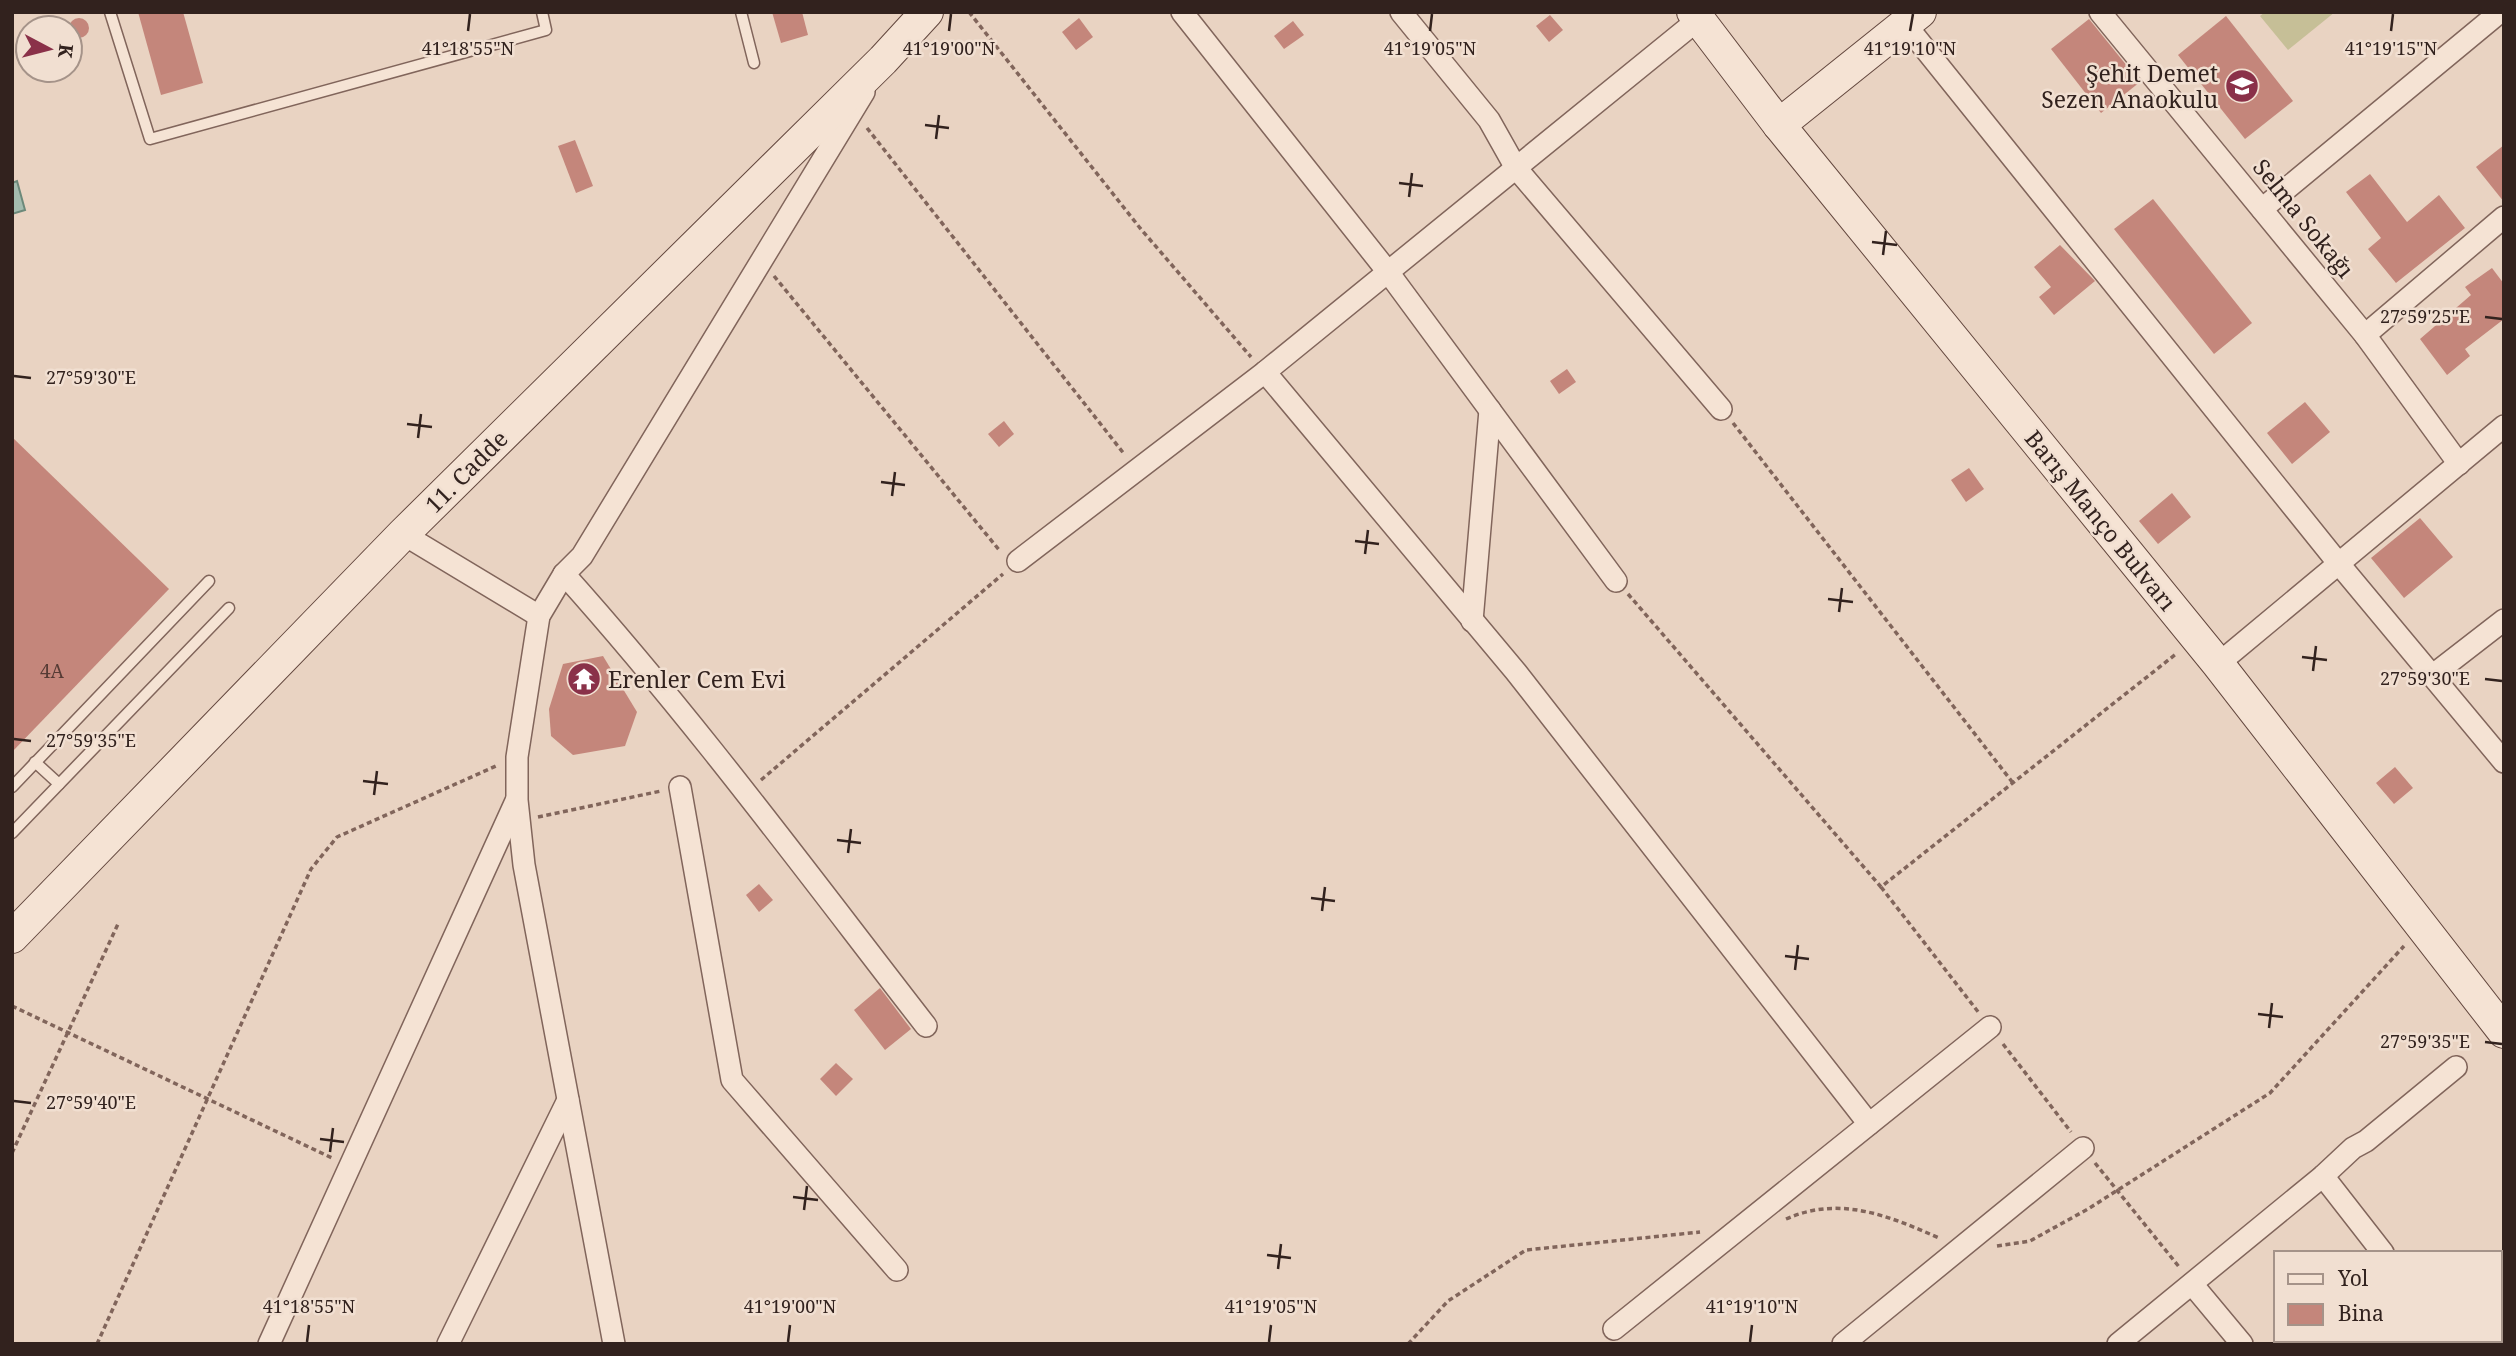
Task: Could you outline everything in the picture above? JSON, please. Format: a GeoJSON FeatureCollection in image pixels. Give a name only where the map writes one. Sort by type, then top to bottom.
{"type":"FeatureCollection","features":[{"type":"Feature","properties":{"kind":"street","name":"11. Cadde"},"geometry":{"type":"LineString","coordinates":[[12,937],[403,534],[883,60],[927,12]]}},
{"type":"Feature","properties":{"kind":"street"},"geometry":{"type":"LineString","coordinates":[[1182,12],[1388,272],[1616,581]]}},
{"type":"Feature","properties":{"kind":"street"},"geometry":{"type":"LineString","coordinates":[[1401,12],[1489,120],[1516,168],[1721,409]]}},
{"type":"Feature","properties":{"kind":"street","name":"Selma Sokağı"},"geometry":{"type":"LineString","coordinates":[[2100,12],[2365,335],[2459,464]]}},
{"type":"Feature","properties":{"kind":"street"},"geometry":{"type":"LineString","coordinates":[[2262,209],[2500,12]]}},
{"type":"Feature","properties":{"kind":"street"},"geometry":{"type":"LineString","coordinates":[[1015,564],[1265,372],[1516,168],[1696,16]]}},
{"type":"Feature","properties":{"kind":"street","name":"Barış Manço Bulvarı"},"geometry":{"type":"LineString","coordinates":[[1696,16],[1779,125],[2218,664],[2504,1031]]}},
{"type":"Feature","properties":{"kind":"street"},"geometry":{"type":"LineString","coordinates":[[1779,125],[1912,18],[2339,564],[2504,762]]}},
{"type":"Feature","properties":{"kind":"street"},"geometry":{"type":"LineString","coordinates":[[614,1344],[524,865],[518,810],[517,757],[540,616],[564,574],[582,556],[883,60]]}},
{"type":"Feature","properties":{"kind":"street"},"geometry":{"type":"LineString","coordinates":[[2365,335],[2504,217]]}},
{"type":"Feature","properties":{"kind":"street"},"geometry":{"type":"LineString","coordinates":[[1265,372],[1525,683],[1869,1124]]}},
{"type":"Feature","properties":{"kind":"street"},"geometry":{"type":"LineString","coordinates":[[1472,621],[1490,410]]}},
{"type":"Feature","properties":{"kind":"street"},"geometry":{"type":"LineString","coordinates":[[2218,664],[2504,426]]}},
{"type":"Feature","properties":{"kind":"street"},"geometry":{"type":"LineString","coordinates":[[403,534],[540,616]]}},
{"type":"Feature","properties":{"kind":"street"},"geometry":{"type":"LineString","coordinates":[[564,574],[622,639],[746,792],[926,1026]]}},
{"type":"Feature","properties":{"kind":"street"},"geometry":{"type":"LineString","coordinates":[[2433,675],[2504,620]]}},
{"type":"Feature","properties":{"kind":"street"},"geometry":{"type":"LineString","coordinates":[[680,787],[732,1080],[898,1270]]}},
{"type":"Feature","properties":{"kind":"street"},"geometry":{"type":"LineString","coordinates":[[270,1344],[350,1166],[518,810]]}},
{"type":"Feature","properties":{"kind":"street"},"geometry":{"type":"LineString","coordinates":[[1614,1329],[1990,1027]]}},
{"type":"Feature","properties":{"kind":"street"},"geometry":{"type":"LineString","coordinates":[[2118,1344],[2323,1176],[2353,1148],[2366,1141],[2456,1067]]}},
{"type":"Feature","properties":{"kind":"street"},"geometry":{"type":"LineString","coordinates":[[448,1344],[568,1100]]}},
{"type":"Feature","properties":{"kind":"street"},"geometry":{"type":"LineString","coordinates":[[1843,1344],[2083,1148]]}},
{"type":"Feature","properties":{"kind":"street"},"geometry":{"type":"LineString","coordinates":[[2323,1176],[2381,1251]]}},
{"type":"Feature","properties":{"kind":"street"},"geometry":{"type":"LineString","coordinates":[[2192,1284],[2242,1344]]}},
{"type":"Feature","properties":{"kind":"lane"},"geometry":{"type":"LineString","coordinates":[[110,12],[150,139],[546,30],[542,12]]}},
{"type":"Feature","properties":{"kind":"lane"},"geometry":{"type":"LineString","coordinates":[[741,12],[754,63]]}},
{"type":"Feature","properties":{"kind":"lane"},"geometry":{"type":"LineString","coordinates":[[12,787],[209,581]]}},
{"type":"Feature","properties":{"kind":"lane"},"geometry":{"type":"LineString","coordinates":[[12,833],[229,608]]}},
{"type":"Feature","properties":{"kind":"lane"},"geometry":{"type":"LineString","coordinates":[[35,762],[60,784]]}},
{"type":"Feature","properties":{"kind":"path"},"geometry":{"type":"LineString","coordinates":[[969,12],[1140,228],[1265,372]]}},
{"type":"Feature","properties":{"kind":"path"},"geometry":{"type":"LineString","coordinates":[[853,110],[1137,470]]}},
{"type":"Feature","properties":{"kind":"path"},"geometry":{"type":"LineString","coordinates":[[746,792],[1015,564],[761,261]]}},
{"type":"Feature","properties":{"kind":"path"},"geometry":{"type":"LineString","coordinates":[[1721,409],[2013,783]]}},
{"type":"Feature","properties":{"kind":"path"},"geometry":{"type":"LineString","coordinates":[[1616,581],[1881,887],[2192,1284]]}},
{"type":"Feature","properties":{"kind":"path"},"geometry":{"type":"LineString","coordinates":[[1881,887],[2196,638]]}},
{"type":"Feature","properties":{"kind":"path"},"geometry":{"type":"LineString","coordinates":[[97,1344],[311,869],[337,837],[517,757]]}},
{"type":"Feature","properties":{"kind":"path"},"geometry":{"type":"LineString","coordinates":[[518,810],[680,787]]}},
{"type":"Feature","properties":{"kind":"path"},"geometry":{"type":"LineString","coordinates":[[12,1153],[118,924]]}},
{"type":"Feature","properties":{"kind":"path"},"geometry":{"type":"LineString","coordinates":[[1780,1222],[1803,1212],[1844,1207],[1885,1215],[1961,1248],[2030,1241],[2117,1191],[2270,1093],[2422,927]]}},
{"type":"Feature","properties":{"kind":"path"},"geometry":{"type":"LineString","coordinates":[[12,1006],[350,1166]]}},
{"type":"Feature","properties":{"kind":"path"},"geometry":{"type":"LineString","coordinates":[[1408,1344],[1448,1301],[1526,1250],[1717,1230],[1731,1234]]}},
{"type":"Feature","properties":{"kind":"shaded area"},"geometry":{"type":"Polygon","coordinates":[[[2265,12],[2335,12],[2288,50],[2260,16],[2265,12]]]}},
{"type":"Feature","properties":{"kind":"shaded area"},"geometry":{"type":"Polygon","coordinates":[[[17,181],[25,210],[12,214],[12,183],[17,181]]]}},
{"type":"Feature","properties":{"kind":"building"},"geometry":{"type":"Polygon","coordinates":[[[138,12],[183,12],[203,83],[161,95],[138,12]]]}},
{"type":"Feature","properties":{"kind":"building"},"geometry":{"type":"Polygon","coordinates":[[[772,12],[802,12],[808,35],[781,43],[772,12]]]}},
{"type":"Feature","properties":{"kind":"building"},"geometry":{"type":"Polygon","coordinates":[[[1550,15],[1563,30],[1549,42],[1536,26],[1550,15]]]}},
{"type":"Feature","properties":{"kind":"building","name":"Şehit Demet Sezen Anaokulu"},"geometry":{"type":"Polygon","coordinates":[[[2226,16],[2293,101],[2245,139],[2178,55],[2226,16]]]}},
{"type":"Feature","properties":{"kind":"building"},"geometry":{"type":"Polygon","coordinates":[[[1079,18],[1093,37],[1076,50],[1062,32],[1079,18]]]}},
{"type":"Feature","properties":{"kind":"building"},"geometry":{"type":"Polygon","coordinates":[[[2089,19],[2140,82],[2101,113],[2051,49],[2089,19]]]}},
{"type":"Feature","properties":{"kind":"building"},"geometry":{"type":"Polygon","coordinates":[[[84,20],[88,24],[88,32],[84,36],[84,20]]]}},
{"type":"Feature","properties":{"kind":"building"},"geometry":{"type":"Polygon","coordinates":[[[1293,21],[1304,35],[1284,49],[1274,36],[1293,21]]]}},
{"type":"Feature","properties":{"kind":"building"},"geometry":{"type":"Polygon","coordinates":[[[575,140],[593,186],[576,193],[558,146],[575,140]]]}},
{"type":"Feature","properties":{"kind":"building"},"geometry":{"type":"Polygon","coordinates":[[[2504,145],[2504,202],[2476,167],[2504,145]]]}},
{"type":"Feature","properties":{"kind":"building"},"geometry":{"type":"Polygon","coordinates":[[[2370,174],[2407,222],[2439,195],[2465,228],[2396,283],[2368,249],[2381,238],[2346,192],[2370,174]]]}},
{"type":"Feature","properties":{"kind":"building"},"geometry":{"type":"Polygon","coordinates":[[[2153,199],[2252,323],[2214,354],[2114,229],[2153,199]]]}},
{"type":"Feature","properties":{"kind":"building"},"geometry":{"type":"Polygon","coordinates":[[[2060,245],[2095,281],[2054,315],[2039,297],[2051,287],[2034,267],[2060,245]]]}},
{"type":"Feature","properties":{"kind":"building"},"geometry":{"type":"Polygon","coordinates":[[[2492,268],[2504,284],[2504,319],[2465,349],[2470,356],[2447,375],[2420,339],[2471,295],[2465,287],[2492,268]]]}},
{"type":"Feature","properties":{"kind":"building"},"geometry":{"type":"Polygon","coordinates":[[[1567,369],[1576,382],[1559,394],[1550,381],[1567,369]]]}},
{"type":"Feature","properties":{"kind":"building"},"geometry":{"type":"Polygon","coordinates":[[[2305,402],[2330,432],[2292,464],[2267,433],[2305,402]]]}},
{"type":"Feature","properties":{"kind":"building"},"geometry":{"type":"Polygon","coordinates":[[[1004,421],[1014,434],[999,447],[988,434],[1004,421]]]}},
{"type":"Feature","properties":{"kind":"building"},"geometry":{"type":"Polygon","coordinates":[[[12,437],[169,589],[12,752],[12,437]]]}},
{"type":"Feature","properties":{"kind":"building"},"geometry":{"type":"Polygon","coordinates":[[[1969,468],[1984,489],[1966,502],[1951,480],[1969,468]]]}},
{"type":"Feature","properties":{"kind":"building"},"geometry":{"type":"Polygon","coordinates":[[[2172,493],[2191,517],[2158,544],[2139,521],[2172,493]]]}},
{"type":"Feature","properties":{"kind":"building"},"geometry":{"type":"Polygon","coordinates":[[[2420,518],[2453,557],[2404,598],[2371,558],[2420,518]]]}},
{"type":"Feature","properties":{"kind":"building"},"geometry":{"type":"Polygon","coordinates":[[[603,656],[637,712],[625,746],[573,755],[551,736],[549,709],[563,664],[603,656]]]}},
{"type":"Feature","properties":{"kind":"building"},"geometry":{"type":"Polygon","coordinates":[[[2395,767],[2413,788],[2394,804],[2376,783],[2395,767]]]}},
{"type":"Feature","properties":{"kind":"building"},"geometry":{"type":"Polygon","coordinates":[[[759,884],[773,900],[759,912],[746,895],[759,884]]]}},
{"type":"Feature","properties":{"kind":"building"},"geometry":{"type":"Polygon","coordinates":[[[880,988],[911,1029],[885,1050],[854,1010],[880,988]]]}},
{"type":"Feature","properties":{"kind":"building"},"geometry":{"type":"Polygon","coordinates":[[[836,1063],[853,1079],[836,1096],[820,1079],[836,1063]]]}},
{"type":"Feature","properties":{"kind":"place","name":"Şehit Demet Sezen Anaokulu"},"geometry":{"type":"Point","coordinates":[2242,86]}},
{"type":"Feature","properties":{"kind":"place","name":"Erenler Cem Evi"},"geometry":{"type":"Point","coordinates":[584,679]}}]}
